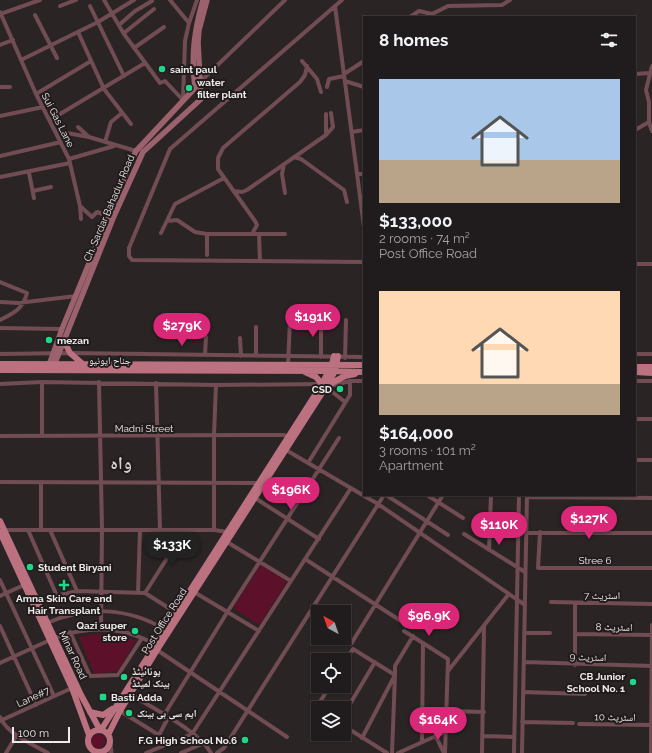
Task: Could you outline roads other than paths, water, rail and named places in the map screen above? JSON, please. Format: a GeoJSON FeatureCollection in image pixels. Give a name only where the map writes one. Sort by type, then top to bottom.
{"type":"FeatureCollection","features":[{"type":"Feature","properties":{"kind":"main road"},"geometry":{"type":"LineString","coordinates":[[195,88],[193,41],[203,0]]}},
{"type":"Feature","properties":{"kind":"main road","name":"Ch. Sardar Bahadur Road"},"geometry":{"type":"LineString","coordinates":[[51,367],[62,329],[143,152],[201,99],[198,64],[199,30],[207,0]]}},
{"type":"Feature","properties":{"kind":"main road","name":"Ch. Sardar Bahadur Road"},"geometry":{"type":"LineString","coordinates":[[56,354],[64,341],[79,293],[108,216],[136,151],[200,82]]}},
{"type":"Feature","properties":{"kind":"main road"},"geometry":{"type":"LineString","coordinates":[[64,341],[70,353],[84,365]]}},
{"type":"Feature","properties":{"kind":"main road","name":"Post Office Road"},"geometry":{"type":"LineString","coordinates":[[108,735],[164,629],[227,542],[230,533],[258,483],[324,386],[335,364],[333,356]]}},
{"type":"Feature","properties":{"kind":"main road","name":"جناح ایونیو"},"geometry":{"type":"LineString","coordinates":[[0,364],[51,367],[363,372]]}},
{"type":"Feature","properties":{"kind":"main road","name":"جناح ایونیو"},"geometry":{"type":"LineString","coordinates":[[0,370],[84,365],[363,365]]}},
{"type":"Feature","properties":{"kind":"main road"},"geometry":{"type":"LineString","coordinates":[[636,367],[652,366]]}},
{"type":"Feature","properties":{"kind":"main road"},"geometry":{"type":"LineString","coordinates":[[304,372],[316,377],[324,386],[346,376],[363,372]]}},
{"type":"Feature","properties":{"kind":"main road"},"geometry":{"type":"LineString","coordinates":[[636,372],[652,373]]}},
{"type":"Feature","properties":{"kind":"main road","name":"Post Office Road"},"geometry":{"type":"LineString","coordinates":[[100,730],[230,533],[255,498],[286,450],[290,438]]}},
{"type":"Feature","properties":{"kind":"main road","name":"Minar Road"},"geometry":{"type":"LineString","coordinates":[[0,521],[2,531],[24,585],[35,600],[72,688],[90,712],[100,730]]}},
{"type":"Feature","properties":{"kind":"main road","name":"Minar Road"},"geometry":{"type":"LineString","coordinates":[[2,531],[47,623],[52,639],[81,701],[89,735]]}},
{"type":"Feature","properties":{"kind":"main road"},"geometry":{"type":"LineString","coordinates":[[90,712],[103,715],[116,705]]}},
{"type":"Feature","properties":{"kind":"main road"},"geometry":{"type":"LineString","coordinates":[[100,730],[108,735],[110,744],[103,752],[98,753],[89,751],[87,741],[89,735],[93,731],[100,730]]}},
{"type":"Feature","properties":{"kind":"street"},"geometry":{"type":"LineString","coordinates":[[0,13],[40,0]]}},
{"type":"Feature","properties":{"kind":"street"},"geometry":{"type":"LineString","coordinates":[[60,6],[76,0]]}},
{"type":"Feature","properties":{"kind":"street"},"geometry":{"type":"LineString","coordinates":[[104,0],[145,64],[160,83],[165,81],[182,100]]}},
{"type":"Feature","properties":{"kind":"street"},"geometry":{"type":"LineString","coordinates":[[21,60],[98,22],[134,0]]}},
{"type":"Feature","properties":{"kind":"street"},"geometry":{"type":"LineString","coordinates":[[170,0],[189,22]]}},
{"type":"Feature","properties":{"kind":"street"},"geometry":{"type":"LineString","coordinates":[[182,100],[184,52],[189,22],[197,0]]}},
{"type":"Feature","properties":{"kind":"street"},"geometry":{"type":"LineString","coordinates":[[200,82],[286,0]]}},
{"type":"Feature","properties":{"kind":"street"},"geometry":{"type":"LineString","coordinates":[[342,0],[170,149],[129,248],[129,256],[132,260],[363,262]]}},
{"type":"Feature","properties":{"kind":"street"},"geometry":{"type":"LineString","coordinates":[[411,16],[418,11],[432,14],[448,6],[502,5],[510,0]]}},
{"type":"Feature","properties":{"kind":"street"},"geometry":{"type":"LineString","coordinates":[[119,25],[135,11],[152,1]]}},
{"type":"Feature","properties":{"kind":"street"},"geometry":{"type":"LineString","coordinates":[[90,6],[124,76]]}},
{"type":"Feature","properties":{"kind":"street"},"geometry":{"type":"LineString","coordinates":[[335,6],[363,219]]}},
{"type":"Feature","properties":{"kind":"street"},"geometry":{"type":"LineString","coordinates":[[124,33],[154,9]]}},
{"type":"Feature","properties":{"kind":"street","name":"Sui Gas Lane"},"geometry":{"type":"LineString","coordinates":[[0,13],[36,94],[70,161],[80,206],[81,219]]}},
{"type":"Feature","properties":{"kind":"street"},"geometry":{"type":"LineString","coordinates":[[35,15],[57,58]]}},
{"type":"Feature","properties":{"kind":"street"},"geometry":{"type":"LineString","coordinates":[[134,48],[164,27]]}},
{"type":"Feature","properties":{"kind":"street"},"geometry":{"type":"LineString","coordinates":[[78,32],[104,89],[131,124]]}},
{"type":"Feature","properties":{"kind":"street"},"geometry":{"type":"LineString","coordinates":[[0,45],[13,40]]}},
{"type":"Feature","properties":{"kind":"street"},"geometry":{"type":"LineString","coordinates":[[36,94],[90,60]]}},
{"type":"Feature","properties":{"kind":"street"},"geometry":{"type":"LineString","coordinates":[[302,61],[318,79],[321,92]]}},
{"type":"Feature","properties":{"kind":"street"},"geometry":{"type":"LineString","coordinates":[[327,87],[329,79],[344,75],[363,62]]}},
{"type":"Feature","properties":{"kind":"street"},"geometry":{"type":"LineString","coordinates":[[50,120],[145,64]]}},
{"type":"Feature","properties":{"kind":"street"},"geometry":{"type":"LineString","coordinates":[[252,234],[257,225],[256,221],[224,178],[217,164],[218,158],[223,148],[300,82],[305,75],[307,66]]}},
{"type":"Feature","properties":{"kind":"street"},"geometry":{"type":"LineString","coordinates":[[652,66],[649,73],[646,90],[650,101],[649,122],[652,131]]}},
{"type":"Feature","properties":{"kind":"street"},"geometry":{"type":"LineString","coordinates":[[636,74],[649,73]]}},
{"type":"Feature","properties":{"kind":"street"},"geometry":{"type":"LineString","coordinates":[[345,81],[363,87]]}},
{"type":"Feature","properties":{"kind":"street"},"geometry":{"type":"LineString","coordinates":[[0,87],[10,87]]}},
{"type":"Feature","properties":{"kind":"street"},"geometry":{"type":"LineString","coordinates":[[0,116],[43,107]]}},
{"type":"Feature","properties":{"kind":"street"},"geometry":{"type":"LineString","coordinates":[[105,142],[111,122],[122,113]]}},
{"type":"Feature","properties":{"kind":"street"},"geometry":{"type":"LineString","coordinates":[[233,191],[242,192],[247,190],[326,135],[333,127],[331,113]]}},
{"type":"Feature","properties":{"kind":"street"},"geometry":{"type":"LineString","coordinates":[[326,114],[326,135]]}},
{"type":"Feature","properties":{"kind":"street"},"geometry":{"type":"LineString","coordinates":[[636,129],[649,122]]}},
{"type":"Feature","properties":{"kind":"street"},"geometry":{"type":"LineString","coordinates":[[78,127],[89,137]]}},
{"type":"Feature","properties":{"kind":"street"},"geometry":{"type":"LineString","coordinates":[[352,132],[363,130]]}},
{"type":"Feature","properties":{"kind":"street"},"geometry":{"type":"LineString","coordinates":[[56,131],[89,137],[114,146],[136,151]]}},
{"type":"Feature","properties":{"kind":"street"},"geometry":{"type":"LineString","coordinates":[[0,156],[61,142]]}},
{"type":"Feature","properties":{"kind":"street"},"geometry":{"type":"LineString","coordinates":[[0,177],[29,173],[114,146]]}},
{"type":"Feature","properties":{"kind":"street"},"geometry":{"type":"LineString","coordinates":[[294,157],[301,159],[344,190],[348,202]]}},
{"type":"Feature","properties":{"kind":"street"},"geometry":{"type":"LineString","coordinates":[[284,164],[282,174],[285,193]]}},
{"type":"Feature","properties":{"kind":"street"},"geometry":{"type":"LineString","coordinates":[[29,173],[34,198]]}},
{"type":"Feature","properties":{"kind":"street"},"geometry":{"type":"LineString","coordinates":[[357,174],[363,174]]}},
{"type":"Feature","properties":{"kind":"street"},"geometry":{"type":"LineString","coordinates":[[161,233],[175,204],[224,178]]}},
{"type":"Feature","properties":{"kind":"street"},"geometry":{"type":"LineString","coordinates":[[33,191],[51,187]]}},
{"type":"Feature","properties":{"kind":"street"},"geometry":{"type":"LineString","coordinates":[[80,206],[92,217],[97,212],[108,216]]}},
{"type":"Feature","properties":{"kind":"street"},"geometry":{"type":"LineString","coordinates":[[166,221],[177,220],[195,232],[207,234],[285,234]]}},
{"type":"Feature","properties":{"kind":"street"},"geometry":{"type":"LineString","coordinates":[[207,234],[207,255]]}},
{"type":"Feature","properties":{"kind":"street"},"geometry":{"type":"LineString","coordinates":[[259,234],[260,261]]}},
{"type":"Feature","properties":{"kind":"street"},"geometry":{"type":"LineString","coordinates":[[636,264],[652,264]]}},
{"type":"Feature","properties":{"kind":"street"},"geometry":{"type":"LineString","coordinates":[[0,282],[27,293],[25,302],[17,311],[0,320]]}},
{"type":"Feature","properties":{"kind":"street"},"geometry":{"type":"LineString","coordinates":[[0,302],[25,302],[79,293]]}},
{"type":"Feature","properties":{"kind":"street"},"geometry":{"type":"LineString","coordinates":[[321,357],[322,319]]}},
{"type":"Feature","properties":{"kind":"street"},"geometry":{"type":"LineString","coordinates":[[288,365],[290,320]]}},
{"type":"Feature","properties":{"kind":"street"},"geometry":{"type":"LineString","coordinates":[[345,358],[346,320]]}},
{"type":"Feature","properties":{"kind":"street"},"geometry":{"type":"LineString","coordinates":[[256,327],[256,356]]}},
{"type":"Feature","properties":{"kind":"street"},"geometry":{"type":"LineString","coordinates":[[0,328],[62,329]]}},
{"type":"Feature","properties":{"kind":"street"},"geometry":{"type":"LineString","coordinates":[[205,355],[206,337]]}},
{"type":"Feature","properties":{"kind":"street"},"geometry":{"type":"LineString","coordinates":[[240,338],[241,356]]}},
{"type":"Feature","properties":{"kind":"street"},"geometry":{"type":"LineString","coordinates":[[0,354],[70,353],[289,357],[333,356],[345,358],[363,357]]}},
{"type":"Feature","properties":{"kind":"street"},"geometry":{"type":"LineString","coordinates":[[636,354],[652,354]]}},
{"type":"Feature","properties":{"kind":"street"},"geometry":{"type":"LineString","coordinates":[[317,364],[333,356]]}},
{"type":"Feature","properties":{"kind":"street"},"geometry":{"type":"LineString","coordinates":[[352,357],[352,365]]}},
{"type":"Feature","properties":{"kind":"street"},"geometry":{"type":"LineString","coordinates":[[308,463],[350,395],[350,381]]}},
{"type":"Feature","properties":{"kind":"street"},"geometry":{"type":"LineString","coordinates":[[0,384],[99,382],[324,386],[350,381],[363,381]]}},
{"type":"Feature","properties":{"kind":"street"},"geometry":{"type":"LineString","coordinates":[[636,381],[652,381]]}},
{"type":"Feature","properties":{"kind":"street"},"geometry":{"type":"LineString","coordinates":[[42,382],[42,436]]}},
{"type":"Feature","properties":{"kind":"street"},"geometry":{"type":"LineString","coordinates":[[99,382],[102,530],[101,629]]}},
{"type":"Feature","properties":{"kind":"street"},"geometry":{"type":"LineString","coordinates":[[156,383],[160,530]]}},
{"type":"Feature","properties":{"kind":"street"},"geometry":{"type":"LineString","coordinates":[[214,530],[214,436],[216,385]]}},
{"type":"Feature","properties":{"kind":"street"},"geometry":{"type":"LineString","coordinates":[[324,386],[345,402]]}},
{"type":"Feature","properties":{"kind":"street"},"geometry":{"type":"LineString","coordinates":[[636,419],[652,419]]}},
{"type":"Feature","properties":{"kind":"street","name":"Madni Street"},"geometry":{"type":"LineString","coordinates":[[0,436],[284,435],[290,438]]}},
{"type":"Feature","properties":{"kind":"street"},"geometry":{"type":"LineString","coordinates":[[164,715],[228,611],[339,438]]}},
{"type":"Feature","properties":{"kind":"street"},"geometry":{"type":"LineString","coordinates":[[286,450],[363,495]]}},
{"type":"Feature","properties":{"kind":"street"},"geometry":{"type":"LineString","coordinates":[[636,460],[652,460]]}},
{"type":"Feature","properties":{"kind":"street"},"geometry":{"type":"LineString","coordinates":[[0,482],[258,483]]}},
{"type":"Feature","properties":{"kind":"street"},"geometry":{"type":"LineString","coordinates":[[41,482],[41,529]]}},
{"type":"Feature","properties":{"kind":"street"},"geometry":{"type":"LineString","coordinates":[[146,753],[192,734],[351,488]]}},
{"type":"Feature","properties":{"kind":"street"},"geometry":{"type":"LineString","coordinates":[[364,496],[508,595],[525,605]]}},
{"type":"Feature","properties":{"kind":"street"},"geometry":{"type":"LineString","coordinates":[[217,753],[223,751],[247,710],[384,496]]}},
{"type":"Feature","properties":{"kind":"street"},"geometry":{"type":"LineString","coordinates":[[387,496],[448,535]]}},
{"type":"Feature","properties":{"kind":"street"},"geometry":{"type":"LineString","coordinates":[[428,496],[463,518]]}},
{"type":"Feature","properties":{"kind":"street"},"geometry":{"type":"LineString","coordinates":[[351,644],[442,496]]}},
{"type":"Feature","properties":{"kind":"street"},"geometry":{"type":"LineString","coordinates":[[489,550],[491,496]]}},
{"type":"Feature","properties":{"kind":"street"},"geometry":{"type":"LineString","coordinates":[[514,753],[519,496]]}},
{"type":"Feature","properties":{"kind":"street"},"geometry":{"type":"LineString","coordinates":[[522,753],[527,496],[652,498]]}},
{"type":"Feature","properties":{"kind":"street"},"geometry":{"type":"LineString","coordinates":[[255,498],[319,539]]}},
{"type":"Feature","properties":{"kind":"street"},"geometry":{"type":"LineString","coordinates":[[2,531],[41,529],[214,530],[230,533]]}},
{"type":"Feature","properties":{"kind":"street"},"geometry":{"type":"LineString","coordinates":[[28,530],[57,596]]}},
{"type":"Feature","properties":{"kind":"street"},"geometry":{"type":"LineString","coordinates":[[50,530],[77,591]]}},
{"type":"Feature","properties":{"kind":"street"},"geometry":{"type":"LineString","coordinates":[[138,593],[140,530]]}},
{"type":"Feature","properties":{"kind":"street"},"geometry":{"type":"LineString","coordinates":[[145,593],[185,530]]}},
{"type":"Feature","properties":{"kind":"street","name":"Stree 6"},"geometry":{"type":"LineString","coordinates":[[540,532],[538,568],[652,568]]}},
{"type":"Feature","properties":{"kind":"street"},"geometry":{"type":"LineString","coordinates":[[526,533],[652,533]]}},
{"type":"Feature","properties":{"kind":"street"},"geometry":{"type":"LineString","coordinates":[[464,534],[525,572]]}},
{"type":"Feature","properties":{"kind":"street"},"geometry":{"type":"LineString","coordinates":[[227,542],[291,581]]}},
{"type":"Feature","properties":{"kind":"street"},"geometry":{"type":"LineString","coordinates":[[305,559],[333,575],[400,621]]}},
{"type":"Feature","properties":{"kind":"street"},"geometry":{"type":"LineString","coordinates":[[0,580],[54,696]]}},
{"type":"Feature","properties":{"kind":"street"},"geometry":{"type":"LineString","coordinates":[[0,596],[24,585]]}},
{"type":"Feature","properties":{"kind":"street"},"geometry":{"type":"LineString","coordinates":[[35,600],[77,591],[145,593],[175,612]]}},
{"type":"Feature","properties":{"kind":"street"},"geometry":{"type":"LineString","coordinates":[[191,593],[228,611],[259,631]]}},
{"type":"Feature","properties":{"kind":"street"},"geometry":{"type":"LineString","coordinates":[[448,671],[508,595]]}},
{"type":"Feature","properties":{"kind":"street","name":"اسٹریٹ 7"},"geometry":{"type":"LineString","coordinates":[[551,602],[652,604]]}},
{"type":"Feature","properties":{"kind":"street"},"geometry":{"type":"LineString","coordinates":[[575,603],[575,665]]}},
{"type":"Feature","properties":{"kind":"street"},"geometry":{"type":"LineString","coordinates":[[47,623],[79,612],[101,611],[134,615],[164,629]]}},
{"type":"Feature","properties":{"kind":"street"},"geometry":{"type":"LineString","coordinates":[[0,626],[36,705]]}},
{"type":"Feature","properties":{"kind":"street"},"geometry":{"type":"LineString","coordinates":[[482,753],[484,712],[484,626]]}},
{"type":"Feature","properties":{"kind":"street"},"geometry":{"type":"LineString","coordinates":[[651,753],[652,626]]}},
{"type":"Feature","properties":{"kind":"street"},"geometry":{"type":"LineString","coordinates":[[0,663],[70,632],[101,629],[131,633],[142,638],[287,737]]}},
{"type":"Feature","properties":{"kind":"street"},"geometry":{"type":"LineString","coordinates":[[404,631],[454,663]]}},
{"type":"Feature","properties":{"kind":"street"},"geometry":{"type":"LineString","coordinates":[[70,632],[90,676],[118,675],[142,638]]}},
{"type":"Feature","properties":{"kind":"street"},"geometry":{"type":"LineString","coordinates":[[524,633],[550,633]]}},
{"type":"Feature","properties":{"kind":"street","name":"اسٹریٹ 8"},"geometry":{"type":"LineString","coordinates":[[575,634],[652,635]]}},
{"type":"Feature","properties":{"kind":"street"},"geometry":{"type":"LineString","coordinates":[[392,753],[395,666],[413,636]]}},
{"type":"Feature","properties":{"kind":"street"},"geometry":{"type":"LineString","coordinates":[[422,742],[423,643]]}},
{"type":"Feature","properties":{"kind":"street"},"geometry":{"type":"LineString","coordinates":[[350,653],[353,649],[395,675]]}},
{"type":"Feature","properties":{"kind":"street"},"geometry":{"type":"LineString","coordinates":[[445,753],[448,711],[448,660]]}},
{"type":"Feature","properties":{"kind":"street"},"geometry":{"type":"LineString","coordinates":[[351,702],[375,662]]}},
{"type":"Feature","properties":{"kind":"street","name":"اسٹریٹ 9"},"geometry":{"type":"LineString","coordinates":[[524,662],[575,665],[652,666]]}},
{"type":"Feature","properties":{"kind":"street"},"geometry":{"type":"LineString","coordinates":[[362,738],[395,675]]}},
{"type":"Feature","properties":{"kind":"street","name":"Lane#7"},"geometry":{"type":"LineString","coordinates":[[0,719],[36,705],[72,688]]}},
{"type":"Feature","properties":{"kind":"street"},"geometry":{"type":"LineString","coordinates":[[523,692],[585,694]]}},
{"type":"Feature","properties":{"kind":"street"},"geometry":{"type":"LineString","coordinates":[[130,694],[192,734],[204,743],[211,753]]}},
{"type":"Feature","properties":{"kind":"street"},"geometry":{"type":"LineString","coordinates":[[120,711],[159,735],[168,718]]}},
{"type":"Feature","properties":{"kind":"street"},"geometry":{"type":"LineString","coordinates":[[448,711],[484,712]]}},
{"type":"Feature","properties":{"kind":"street"},"geometry":{"type":"LineString","coordinates":[[0,719],[17,735],[42,752],[48,753]]}},
{"type":"Feature","properties":{"kind":"street"},"geometry":{"type":"LineString","coordinates":[[522,722],[573,723]]}},
{"type":"Feature","properties":{"kind":"street","name":"اسٹریٹ 10"},"geometry":{"type":"LineString","coordinates":[[579,724],[652,725]]}},
{"type":"Feature","properties":{"kind":"street"},"geometry":{"type":"LineString","coordinates":[[351,731],[387,753]]}},
{"type":"Feature","properties":{"kind":"street"},"geometry":{"type":"LineString","coordinates":[[398,753],[409,751],[422,742],[447,731]]}},
{"type":"Feature","properties":{"kind":"street"},"geometry":{"type":"LineString","coordinates":[[6,753],[17,735]]}},
{"type":"Feature","properties":{"kind":"street"},"geometry":{"type":"LineString","coordinates":[[436,736],[445,753]]}},
{"type":"Feature","properties":{"kind":"street"},"geometry":{"type":"LineString","coordinates":[[483,736],[514,737]]}},
{"type":"Feature","properties":{"kind":"street"},"geometry":{"type":"LineString","coordinates":[[181,753],[204,743]]}},
{"type":"Feature","properties":{"kind":"street"},"geometry":{"type":"LineString","coordinates":[[110,744],[111,753]]}},
{"type":"Feature","properties":{"kind":"street"},"geometry":{"type":"LineString","coordinates":[[192,748],[195,753]]}},
{"type":"Feature","properties":{"kind":"place","name":"saint paul"},"geometry":{"type":"Point","coordinates":[162,69]}},
{"type":"Feature","properties":{"kind":"place","name":"water filter plant"},"geometry":{"type":"Point","coordinates":[189,88]}},
{"type":"Feature","properties":{"kind":"place","name":"mezan"},"geometry":{"type":"Point","coordinates":[49,340]}},
{"type":"Feature","properties":{"kind":"place","name":"CSD"},"geometry":{"type":"Point","coordinates":[340,389]}},
{"type":"Feature","properties":{"kind":"place","name":"Student Biryani"},"geometry":{"type":"Point","coordinates":[30,567]}},
{"type":"Feature","properties":{"kind":"place","name":"Amna Skin Care and Hair Transplant"},"geometry":{"type":"Point","coordinates":[64,585]}},
{"type":"Feature","properties":{"kind":"place","name":"Qazi super store"},"geometry":{"type":"Point","coordinates":[135,631]}},
{"type":"Feature","properties":{"kind":"place","name":"یونائیٹڈ بینک لمیٹڈ"},"geometry":{"type":"Point","coordinates":[124,677]}},
{"type":"Feature","properties":{"kind":"place","name":"CB Junior School No. 1"},"geometry":{"type":"Point","coordinates":[633,682]}},
{"type":"Feature","properties":{"kind":"place","name":"Basti Adda"},"geometry":{"type":"Point","coordinates":[103,697]}},
{"type":"Feature","properties":{"kind":"place","name":"ایم سی بی بینک"},"geometry":{"type":"Point","coordinates":[129,713]}},
{"type":"Feature","properties":{"kind":"place","name":"F.G High School No.6"},"geometry":{"type":"Point","coordinates":[245,740]}},
{"type":"Feature","properties":{"kind":"district","name":"واہ"},"geometry":{"type":"Point","coordinates":[121,462]}}]}
